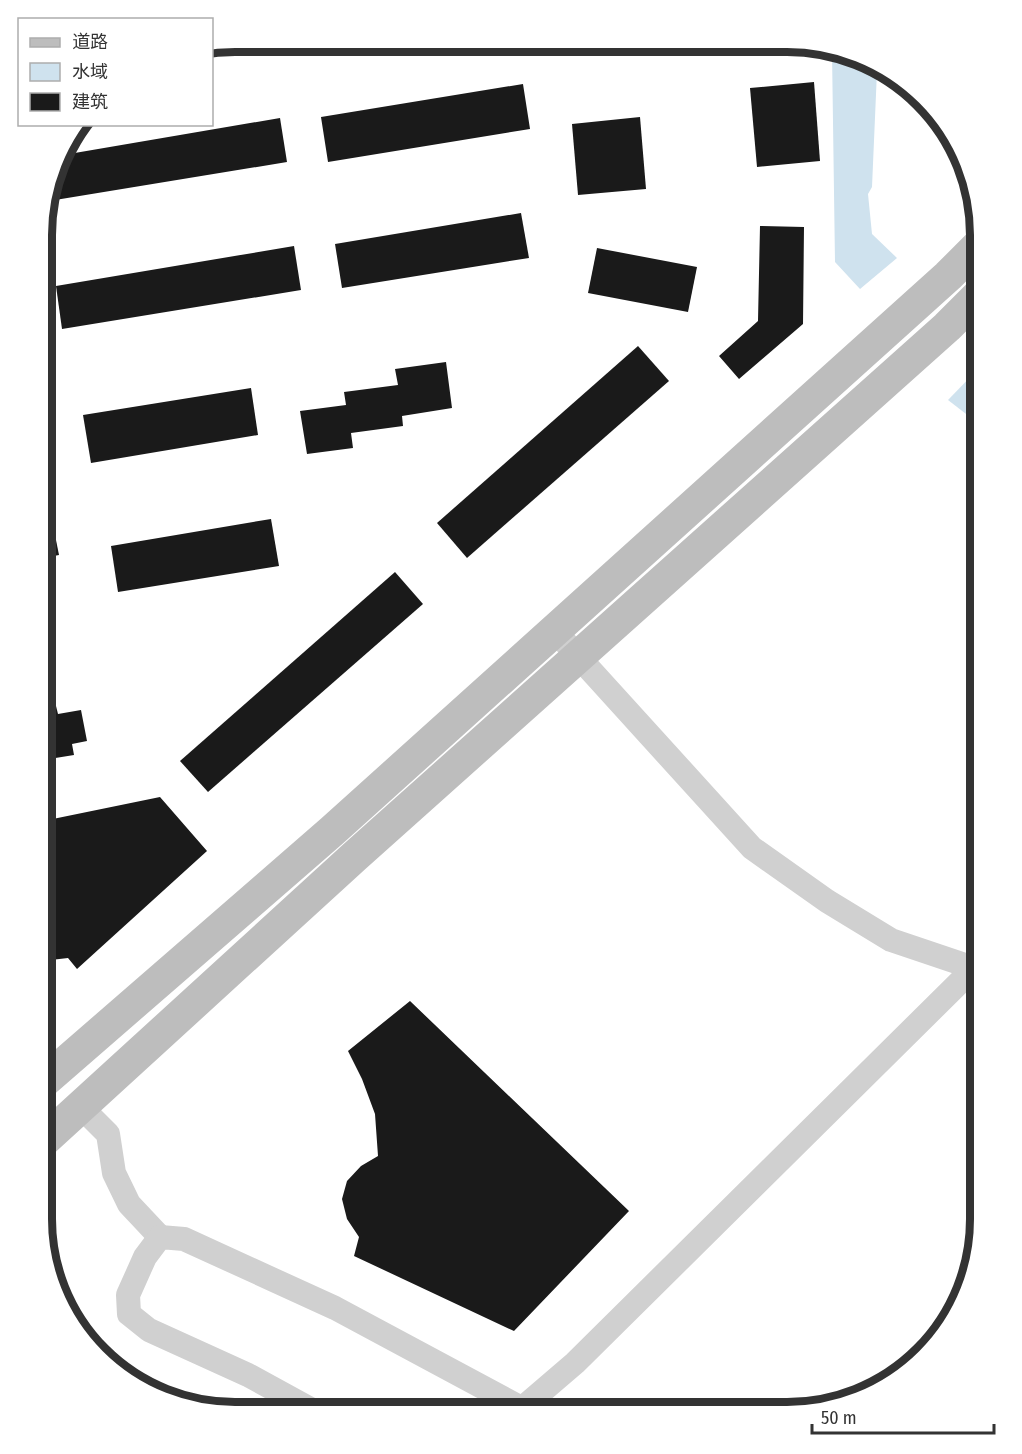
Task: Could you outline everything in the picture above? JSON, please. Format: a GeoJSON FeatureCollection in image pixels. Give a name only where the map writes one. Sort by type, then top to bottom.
{"type":"FeatureCollection","features":[{"type":"Feature","properties":{"kind":"main road"},"geometry":{"type":"LineString","coordinates":[[52,1074],[332,831],[970,254]]}},
{"type":"Feature","properties":{"kind":"main road"},"geometry":{"type":"LineString","coordinates":[[52,1133],[354,857],[929,343],[970,304]]}},
{"type":"Feature","properties":{"kind":"street"},"geometry":{"type":"LineString","coordinates":[[555,631],[752,848],[827,901],[891,940],[969,966]]}},
{"type":"Feature","properties":{"kind":"street"},"geometry":{"type":"LineString","coordinates":[[531,1402],[575,1363],[969,977]]}},
{"type":"Feature","properties":{"kind":"street"},"geometry":{"type":"LineString","coordinates":[[81,1107],[108,1134],[114,1173],[129,1204],[160,1237],[184,1239],[335,1308],[507,1402]]}},
{"type":"Feature","properties":{"kind":"street"},"geometry":{"type":"LineString","coordinates":[[160,1237],[145,1257],[128,1295],[129,1314],[149,1330],[248,1375],[298,1402]]}},
{"type":"Feature","properties":{"kind":"water"},"geometry":{"type":"Polygon","coordinates":[[[832,59],[877,77],[872,187],[868,194],[872,234],[897,258],[860,289],[835,262],[832,59]]]}},
{"type":"Feature","properties":{"kind":"water"},"geometry":{"type":"Polygon","coordinates":[[[970,377],[970,417],[948,400],[970,377]]]}},
{"type":"Feature","properties":{"kind":"building"},"geometry":{"type":"Polygon","coordinates":[[[814,82],[820,161],[757,167],[750,88],[814,82]]]}},
{"type":"Feature","properties":{"kind":"building"},"geometry":{"type":"Polygon","coordinates":[[[523,84],[530,129],[328,162],[321,117],[523,84]]]}},
{"type":"Feature","properties":{"kind":"building"},"geometry":{"type":"Polygon","coordinates":[[[640,117],[646,189],[578,195],[572,124],[640,117]]]}},
{"type":"Feature","properties":{"kind":"building"},"geometry":{"type":"Polygon","coordinates":[[[280,118],[287,162],[57,200],[62,177],[72,153],[280,118]]]}},
{"type":"Feature","properties":{"kind":"building"},"geometry":{"type":"Polygon","coordinates":[[[521,213],[529,258],[342,288],[335,244],[521,213]]]}},
{"type":"Feature","properties":{"kind":"building"},"geometry":{"type":"Polygon","coordinates":[[[760,226],[804,227],[803,324],[739,379],[719,356],[758,321],[760,226]]]}},
{"type":"Feature","properties":{"kind":"building"},"geometry":{"type":"Polygon","coordinates":[[[294,246],[301,290],[62,329],[56,286],[294,246]]]}},
{"type":"Feature","properties":{"kind":"building"},"geometry":{"type":"Polygon","coordinates":[[[597,248],[697,267],[688,312],[588,293],[597,248]]]}},
{"type":"Feature","properties":{"kind":"building"},"geometry":{"type":"Polygon","coordinates":[[[638,346],[669,381],[467,558],[437,523],[638,346]]]}},
{"type":"Feature","properties":{"kind":"building"},"geometry":{"type":"Polygon","coordinates":[[[446,362],[452,408],[402,416],[403,426],[351,433],[353,448],[307,454],[300,411],[346,405],[344,392],[398,385],[395,369],[446,362]]]}},
{"type":"Feature","properties":{"kind":"building"},"geometry":{"type":"Polygon","coordinates":[[[251,388],[258,435],[91,463],[83,415],[251,388]]]}},
{"type":"Feature","properties":{"kind":"building"},"geometry":{"type":"Polygon","coordinates":[[[271,519],[279,566],[118,592],[111,546],[271,519]]]}},
{"type":"Feature","properties":{"kind":"building"},"geometry":{"type":"Polygon","coordinates":[[[52,525],[59,555],[52,556],[52,525]]]}},
{"type":"Feature","properties":{"kind":"building"},"geometry":{"type":"Polygon","coordinates":[[[395,572],[423,604],[208,792],[180,761],[395,572]]]}},
{"type":"Feature","properties":{"kind":"building"},"geometry":{"type":"Polygon","coordinates":[[[56,706],[58,714],[81,710],[87,741],[72,744],[74,755],[52,759],[52,707],[56,706]]]}},
{"type":"Feature","properties":{"kind":"building"},"geometry":{"type":"Polygon","coordinates":[[[160,797],[207,851],[77,969],[68,958],[52,960],[52,819],[160,797]]]}},
{"type":"Feature","properties":{"kind":"building"},"geometry":{"type":"Polygon","coordinates":[[[410,1001],[629,1211],[514,1331],[354,1256],[359,1237],[347,1219],[342,1199],[347,1181],[361,1166],[378,1156],[375,1114],[362,1079],[348,1051],[410,1001]]]}}]}
